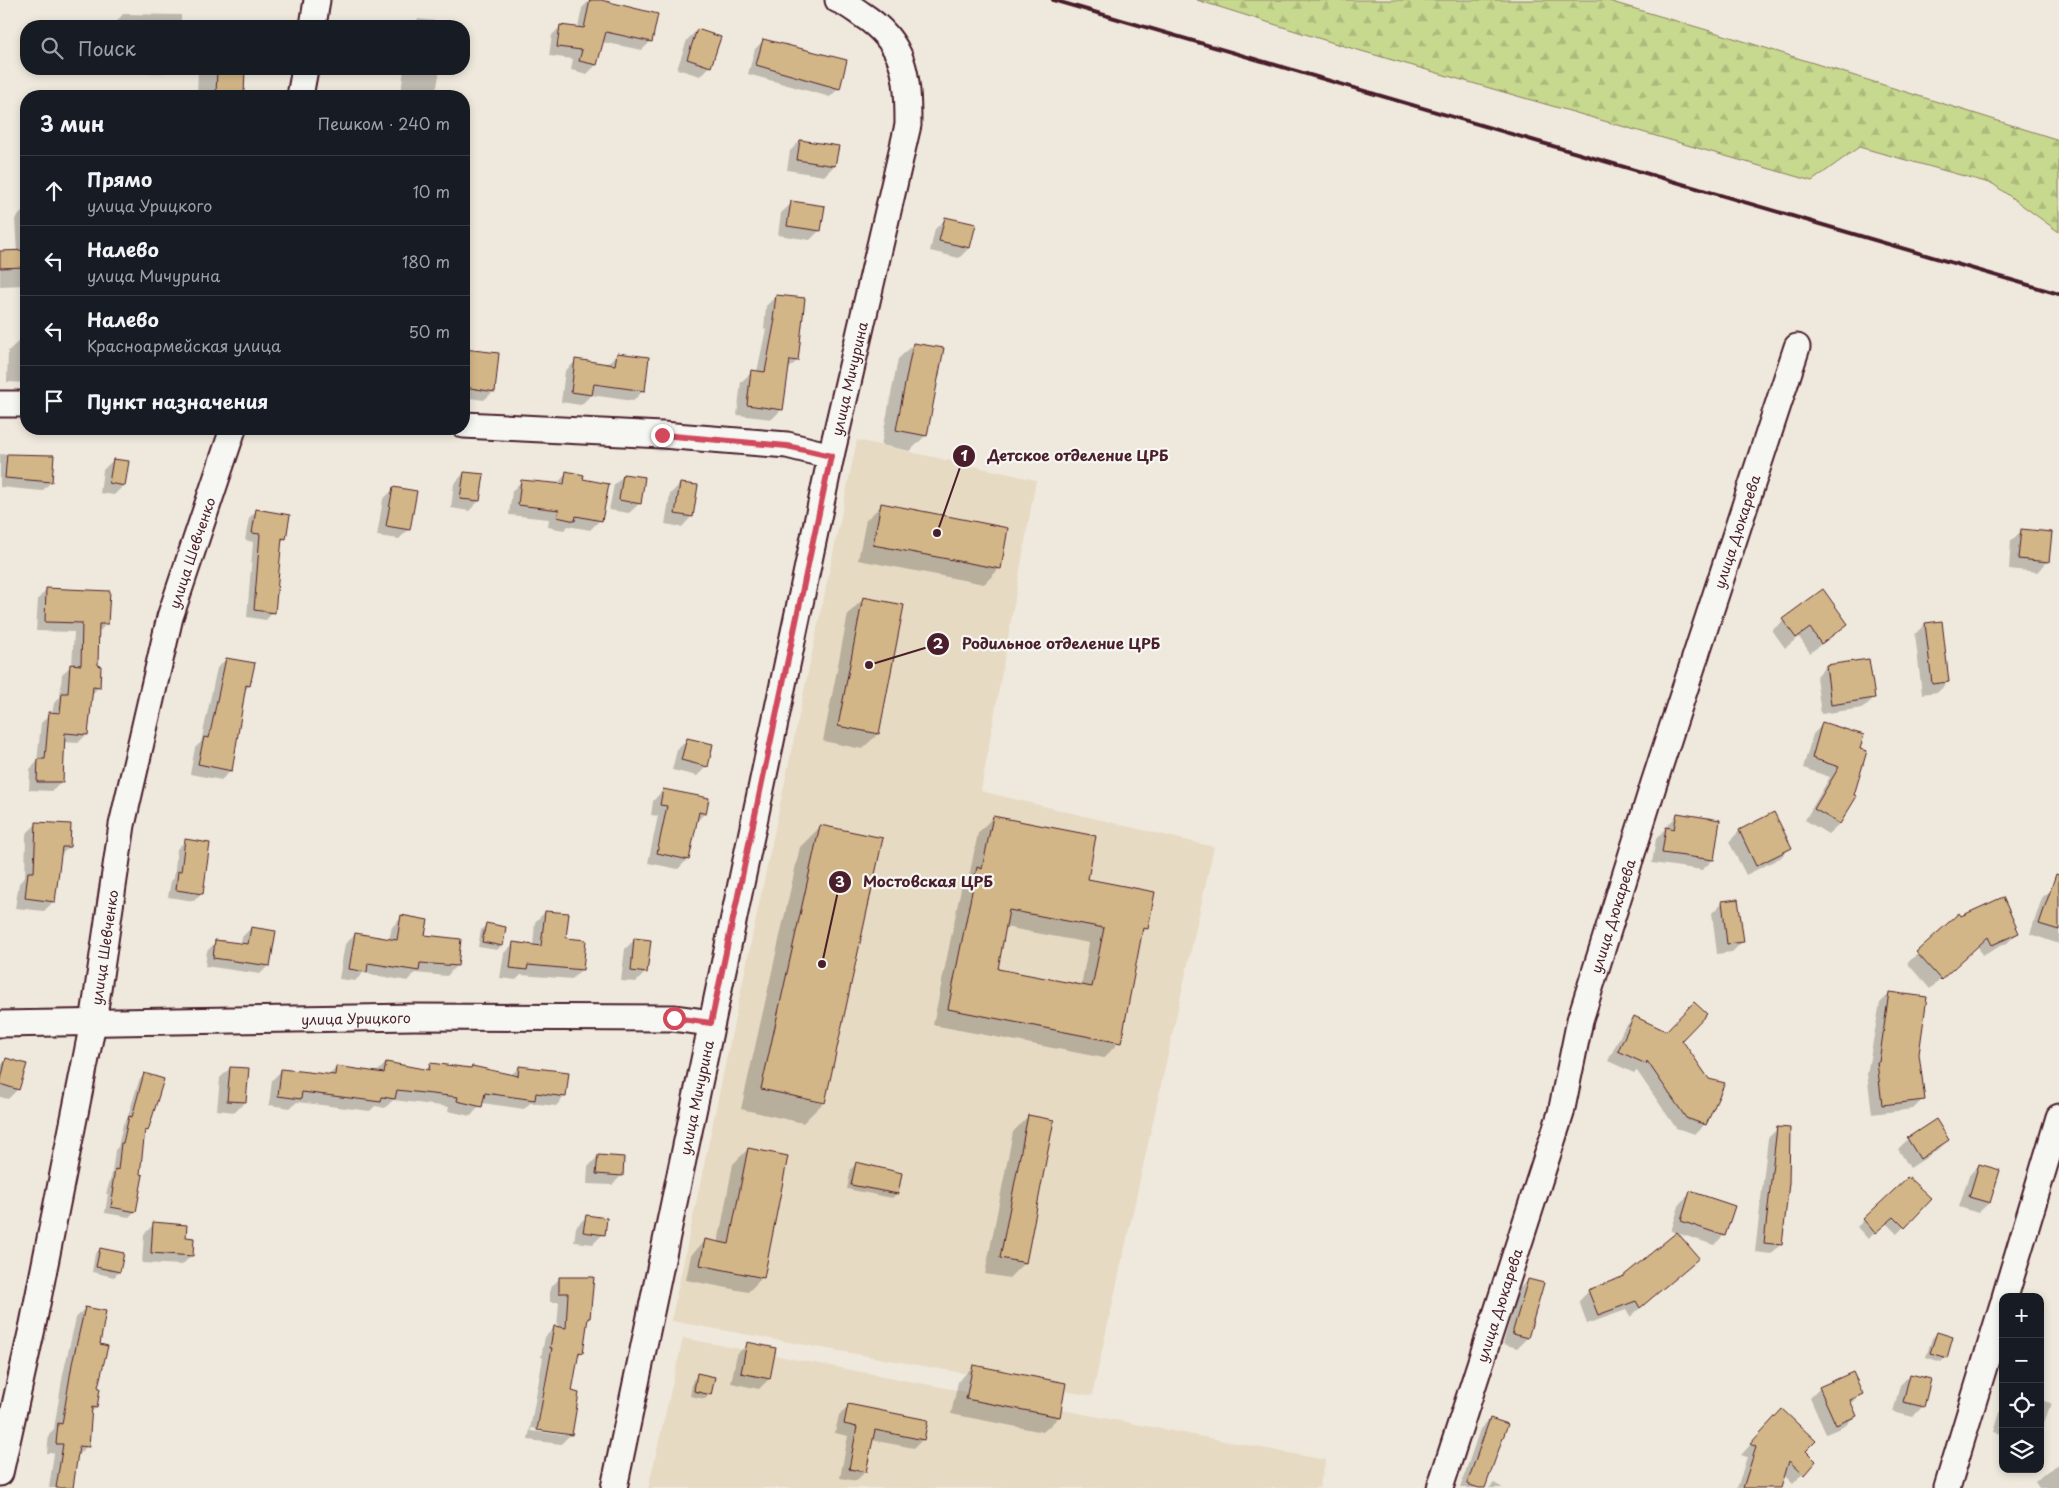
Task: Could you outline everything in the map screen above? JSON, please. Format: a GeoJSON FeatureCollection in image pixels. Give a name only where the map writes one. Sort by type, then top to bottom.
{"type":"FeatureCollection","features":[{"type":"Feature","properties":{"kind":"street"},"geometry":{"type":"LineString","coordinates":[[314,20],[318,0]]}},
{"type":"Feature","properties":{"kind":"street","name":"улица Мичурина"},"geometry":{"type":"LineString","coordinates":[[614,1488],[831,456],[908,125],[908,87],[900,55],[878,25],[839,0]]}},
{"type":"Feature","properties":{"kind":"street"},"geometry":{"type":"LineString","coordinates":[[301,90],[304,75]]}},
{"type":"Feature","properties":{"kind":"street","name":"улица Дюкарева"},"geometry":{"type":"LineString","coordinates":[[1440,1488],[1561,1113],[1580,1020],[1654,783],[1797,347]]}},
{"type":"Feature","properties":{"kind":"street"},"geometry":{"type":"LineString","coordinates":[[0,404],[20,404]]}},
{"type":"Feature","properties":{"kind":"street"},"geometry":{"type":"LineString","coordinates":[[470,424],[662,435],[777,445],[831,456]]}},
{"type":"Feature","properties":{"kind":"street","name":"улица Шевченко"},"geometry":{"type":"LineString","coordinates":[[0,1473],[33,1324],[93,1023],[122,825],[168,626],[231,435]]}},
{"type":"Feature","properties":{"kind":"street","name":"улица Урицкого"},"geometry":{"type":"LineString","coordinates":[[0,1024],[414,1017],[674,1018],[711,1023]]}},
{"type":"Feature","properties":{"kind":"street"},"geometry":{"type":"LineString","coordinates":[[2006,1293],[2059,1117]]}},
{"type":"Feature","properties":{"kind":"street"},"geometry":{"type":"LineString","coordinates":[[1947,1488],[1999,1317]]}},
{"type":"Feature","properties":{"kind":"shaded area"},"geometry":{"type":"Polygon","coordinates":[[[857,440],[1036,480],[981,791],[1214,847],[1092,1396],[671,1321],[857,440]]]}},
{"type":"Feature","properties":{"kind":"shaded area"},"geometry":{"type":"Polygon","coordinates":[[[683,1338],[1326,1460],[1319,1488],[648,1488],[683,1338]]]}},
{"type":"Feature","properties":{"kind":"green space"},"geometry":{"type":"Polygon","coordinates":[[[1197,0],[1605,0],[1724,35],[2059,140],[2059,232],[1993,184],[1859,147],[1812,181],[1337,44],[1197,0]]]}},
{"type":"Feature","properties":{"kind":"building"},"geometry":{"type":"Polygon","coordinates":[[[590,0],[601,0],[658,14],[652,42],[606,32],[597,65],[579,61],[582,50],[557,47],[560,25],[584,28],[590,0]]]}},
{"type":"Feature","properties":{"kind":"building"},"geometry":{"type":"Polygon","coordinates":[[[697,29],[721,37],[711,67],[687,59],[697,29]]]}},
{"type":"Feature","properties":{"kind":"building"},"geometry":{"type":"Polygon","coordinates":[[[763,39],[847,60],[840,89],[756,65],[763,39]]]}},
{"type":"Feature","properties":{"kind":"building"},"geometry":{"type":"Polygon","coordinates":[[[217,75],[245,75],[244,90],[216,90],[217,75]]]}},
{"type":"Feature","properties":{"kind":"building"},"geometry":{"type":"Polygon","coordinates":[[[800,140],[839,146],[835,166],[797,160],[800,140]]]}},
{"type":"Feature","properties":{"kind":"building"},"geometry":{"type":"Polygon","coordinates":[[[791,201],[825,206],[821,231],[787,226],[791,201]]]}},
{"type":"Feature","properties":{"kind":"building"},"geometry":{"type":"Polygon","coordinates":[[[945,217],[976,224],[970,248],[939,241],[945,217]]]}},
{"type":"Feature","properties":{"kind":"building"},"geometry":{"type":"Polygon","coordinates":[[[20,250],[20,267],[0,268],[0,251],[20,250]]]}},
{"type":"Feature","properties":{"kind":"building"},"geometry":{"type":"Polygon","coordinates":[[[776,295],[805,298],[798,361],[790,360],[783,410],[747,405],[751,370],[765,372],[775,319],[773,319],[776,295]]]}},
{"type":"Feature","properties":{"kind":"building"},"geometry":{"type":"Polygon","coordinates":[[[913,343],[944,348],[927,436],[896,430],[913,343]]]}},
{"type":"Feature","properties":{"kind":"building"},"geometry":{"type":"Polygon","coordinates":[[[470,350],[499,353],[495,392],[470,388],[470,350]]]}},
{"type":"Feature","properties":{"kind":"building"},"geometry":{"type":"Polygon","coordinates":[[[617,353],[649,357],[645,391],[594,384],[592,395],[571,392],[575,359],[615,365],[617,353]]]}},
{"type":"Feature","properties":{"kind":"building"},"geometry":{"type":"Polygon","coordinates":[[[7,454],[54,455],[52,482],[5,478],[7,454]]]}},
{"type":"Feature","properties":{"kind":"building"},"geometry":{"type":"Polygon","coordinates":[[[113,459],[129,461],[125,486],[109,483],[113,459]]]}},
{"type":"Feature","properties":{"kind":"building"},"geometry":{"type":"Polygon","coordinates":[[[566,471],[584,475],[583,479],[609,484],[602,521],[576,516],[575,521],[557,517],[559,510],[518,505],[521,480],[564,484],[566,471]]]}},
{"type":"Feature","properties":{"kind":"building"},"geometry":{"type":"Polygon","coordinates":[[[464,472],[484,474],[480,501],[460,499],[464,472]]]}},
{"type":"Feature","properties":{"kind":"building"},"geometry":{"type":"Polygon","coordinates":[[[623,474],[645,477],[641,504],[619,500],[623,474]]]}},
{"type":"Feature","properties":{"kind":"building"},"geometry":{"type":"Polygon","coordinates":[[[680,483],[698,485],[693,517],[675,514],[680,483]]]}},
{"type":"Feature","properties":{"kind":"building"},"geometry":{"type":"Polygon","coordinates":[[[393,487],[417,491],[410,530],[386,526],[393,487]]]}},
{"type":"Feature","properties":{"kind":"building"},"geometry":{"type":"Polygon","coordinates":[[[881,503],[1008,528],[1001,569],[873,545],[881,503]]]}},
{"type":"Feature","properties":{"kind":"building"},"geometry":{"type":"Polygon","coordinates":[[[256,509],[290,515],[286,539],[282,538],[275,613],[254,610],[260,534],[252,533],[256,509]]]}},
{"type":"Feature","properties":{"kind":"building"},"geometry":{"type":"Polygon","coordinates":[[[2021,529],[2052,532],[2049,562],[2018,559],[2021,529]]]}},
{"type":"Feature","properties":{"kind":"building"},"geometry":{"type":"Polygon","coordinates":[[[46,588],[110,591],[108,624],[99,624],[98,665],[101,666],[100,688],[93,687],[88,735],[65,733],[63,782],[37,782],[38,759],[45,759],[49,712],[60,713],[62,693],[68,693],[70,664],[81,665],[82,623],[45,622],[46,588]]]}},
{"type":"Feature","properties":{"kind":"building"},"geometry":{"type":"Polygon","coordinates":[[[1823,589],[1848,624],[1821,644],[1810,628],[1796,638],[1782,619],[1823,589]]]}},
{"type":"Feature","properties":{"kind":"building"},"geometry":{"type":"Polygon","coordinates":[[[863,597],[904,605],[879,734],[838,726],[863,597]]]}},
{"type":"Feature","properties":{"kind":"building"},"geometry":{"type":"Polygon","coordinates":[[[1942,621],[1949,682],[1932,684],[1925,623],[1942,621]]]}},
{"type":"Feature","properties":{"kind":"building"},"geometry":{"type":"Polygon","coordinates":[[[226,658],[255,663],[250,686],[246,685],[232,771],[198,764],[204,737],[209,738],[226,658]]]}},
{"type":"Feature","properties":{"kind":"building"},"geometry":{"type":"Polygon","coordinates":[[[1869,659],[1875,698],[1831,705],[1826,665],[1869,659]]]}},
{"type":"Feature","properties":{"kind":"building"},"geometry":{"type":"Polygon","coordinates":[[[1822,722],[1864,735],[1860,749],[1867,751],[1854,795],[1857,796],[1840,824],[1814,809],[1839,767],[1812,758],[1822,722]]]}},
{"type":"Feature","properties":{"kind":"building"},"geometry":{"type":"Polygon","coordinates":[[[687,738],[713,744],[708,767],[681,760],[687,738]]]}},
{"type":"Feature","properties":{"kind":"building"},"geometry":{"type":"Polygon","coordinates":[[[663,789],[709,798],[706,814],[699,812],[689,860],[657,853],[667,806],[660,805],[663,789]]]}},
{"type":"Feature","properties":{"kind":"building"},"geometry":{"type":"Polygon","coordinates":[[[1774,812],[1792,848],[1756,866],[1739,830],[1774,812]]]}},
{"type":"Feature","properties":{"kind":"building"},"geometry":{"type":"Polygon","coordinates":[[[1677,813],[1720,820],[1714,860],[1662,853],[1666,827],[1674,829],[1677,813]]]}},
{"type":"Feature","properties":{"kind":"building"},"geometry":{"type":"Polygon","coordinates":[[[993,816],[1096,836],[1088,879],[1155,892],[1148,929],[1143,928],[1121,1043],[948,1009],[977,867],[982,869],[993,816]],[[1009,910],[998,969],[1092,987],[1104,928],[1009,910]]]}},
{"type":"Feature","properties":{"kind":"building"},"geometry":{"type":"Polygon","coordinates":[[[36,822],[71,824],[70,847],[62,847],[55,902],[25,898],[28,872],[34,872],[36,822]]]}},
{"type":"Feature","properties":{"kind":"building"},"geometry":{"type":"Polygon","coordinates":[[[820,825],[883,838],[825,1103],[761,1089],[820,825]]]}},
{"type":"Feature","properties":{"kind":"building"},"geometry":{"type":"Polygon","coordinates":[[[185,839],[210,843],[203,894],[176,890],[178,871],[181,872],[185,839]]]}},
{"type":"Feature","properties":{"kind":"building"},"geometry":{"type":"Polygon","coordinates":[[[2056,874],[2059,875],[2059,930],[2039,924],[2056,874]]]}},
{"type":"Feature","properties":{"kind":"building"},"geometry":{"type":"Polygon","coordinates":[[[2003,897],[2019,933],[1992,945],[1988,937],[1941,980],[1916,952],[1959,913],[1961,916],[2003,897]]]}},
{"type":"Feature","properties":{"kind":"building"},"geometry":{"type":"Polygon","coordinates":[[[1738,899],[1744,942],[1727,944],[1722,901],[1738,899]]]}},
{"type":"Feature","properties":{"kind":"building"},"geometry":{"type":"Polygon","coordinates":[[[545,911],[569,913],[566,938],[586,940],[583,970],[528,965],[527,970],[510,968],[513,942],[541,946],[545,911]]]}},
{"type":"Feature","properties":{"kind":"building"},"geometry":{"type":"Polygon","coordinates":[[[401,915],[428,920],[425,935],[461,939],[458,966],[420,963],[419,971],[368,963],[367,972],[349,969],[355,933],[397,940],[401,915]]]}},
{"type":"Feature","properties":{"kind":"building"},"geometry":{"type":"Polygon","coordinates":[[[486,923],[506,927],[503,946],[482,942],[486,923]]]}},
{"type":"Feature","properties":{"kind":"building"},"geometry":{"type":"Polygon","coordinates":[[[251,927],[276,931],[270,966],[213,958],[215,940],[248,944],[251,927]]]}},
{"type":"Feature","properties":{"kind":"building"},"geometry":{"type":"Polygon","coordinates":[[[634,938],[651,940],[647,973],[631,971],[634,938]]]}},
{"type":"Feature","properties":{"kind":"building"},"geometry":{"type":"Polygon","coordinates":[[[1889,992],[1927,997],[1919,1054],[1925,1100],[1882,1105],[1877,1062],[1879,1062],[1889,992]]]}},
{"type":"Feature","properties":{"kind":"building"},"geometry":{"type":"Polygon","coordinates":[[[1694,1002],[1707,1014],[1682,1040],[1709,1079],[1725,1083],[1706,1125],[1686,1118],[1647,1061],[1646,1064],[1618,1051],[1634,1016],[1666,1031],[1694,1002]]]}},
{"type":"Feature","properties":{"kind":"building"},"geometry":{"type":"Polygon","coordinates":[[[6,1058],[27,1064],[19,1090],[0,1084],[6,1058]]]}},
{"type":"Feature","properties":{"kind":"building"},"geometry":{"type":"Polygon","coordinates":[[[386,1062],[429,1070],[430,1063],[471,1068],[472,1066],[518,1076],[519,1066],[569,1072],[566,1097],[536,1093],[535,1100],[485,1093],[482,1107],[457,1101],[458,1097],[397,1090],[395,1099],[382,1097],[381,1102],[302,1092],[301,1099],[278,1096],[281,1069],[335,1075],[336,1066],[384,1073],[386,1062]]]}},
{"type":"Feature","properties":{"kind":"building"},"geometry":{"type":"Polygon","coordinates":[[[230,1067],[249,1068],[246,1102],[227,1101],[230,1067]]]}},
{"type":"Feature","properties":{"kind":"building"},"geometry":{"type":"Polygon","coordinates":[[[144,1073],[164,1079],[148,1131],[145,1130],[140,1174],[143,1175],[136,1212],[111,1207],[114,1188],[112,1188],[115,1169],[118,1170],[121,1143],[123,1143],[129,1116],[132,1117],[144,1073]]]}},
{"type":"Feature","properties":{"kind":"building"},"geometry":{"type":"Polygon","coordinates":[[[1028,1115],[1054,1120],[1026,1263],[1000,1258],[1028,1115]]]}},
{"type":"Feature","properties":{"kind":"building"},"geometry":{"type":"Polygon","coordinates":[[[1936,1119],[1949,1140],[1920,1159],[1907,1138],[1936,1119]]]}},
{"type":"Feature","properties":{"kind":"building"},"geometry":{"type":"Polygon","coordinates":[[[1777,1127],[1790,1128],[1789,1183],[1782,1245],[1764,1243],[1777,1127]]]}},
{"type":"Feature","properties":{"kind":"building"},"geometry":{"type":"Polygon","coordinates":[[[748,1148],[788,1156],[764,1278],[700,1265],[705,1239],[729,1244],[748,1148]]]}},
{"type":"Feature","properties":{"kind":"building"},"geometry":{"type":"Polygon","coordinates":[[[598,1155],[624,1157],[623,1176],[596,1174],[598,1155]]]}},
{"type":"Feature","properties":{"kind":"building"},"geometry":{"type":"Polygon","coordinates":[[[856,1162],[902,1173],[898,1194],[851,1185],[856,1162]]]}},
{"type":"Feature","properties":{"kind":"building"},"geometry":{"type":"Polygon","coordinates":[[[1979,1164],[2000,1170],[1990,1203],[1969,1197],[1979,1164]]]}},
{"type":"Feature","properties":{"kind":"building"},"geometry":{"type":"Polygon","coordinates":[[[1908,1177],[1932,1199],[1905,1228],[1894,1217],[1875,1233],[1863,1219],[1908,1177]]]}},
{"type":"Feature","properties":{"kind":"building"},"geometry":{"type":"Polygon","coordinates":[[[1690,1191],[1735,1206],[1725,1236],[1681,1221],[1690,1191]]]}},
{"type":"Feature","properties":{"kind":"building"},"geometry":{"type":"Polygon","coordinates":[[[586,1215],[607,1218],[605,1235],[583,1232],[586,1215]]]}},
{"type":"Feature","properties":{"kind":"building"},"geometry":{"type":"Polygon","coordinates":[[[153,1222],[187,1225],[186,1237],[194,1238],[193,1256],[151,1253],[153,1222]]]}},
{"type":"Feature","properties":{"kind":"building"},"geometry":{"type":"Polygon","coordinates":[[[1677,1232],[1699,1258],[1640,1308],[1636,1301],[1598,1315],[1588,1290],[1622,1277],[1677,1232]]]}},
{"type":"Feature","properties":{"kind":"building"},"geometry":{"type":"Polygon","coordinates":[[[100,1248],[124,1253],[120,1272],[96,1267],[100,1248]]]}},
{"type":"Feature","properties":{"kind":"building"},"geometry":{"type":"Polygon","coordinates":[[[559,1277],[594,1277],[590,1318],[588,1318],[583,1353],[579,1352],[572,1391],[579,1393],[572,1435],[537,1430],[552,1348],[550,1348],[554,1326],[566,1328],[568,1293],[559,1293],[559,1277]]]}},
{"type":"Feature","properties":{"kind":"building"},"geometry":{"type":"Polygon","coordinates":[[[1528,1279],[1544,1283],[1528,1338],[1512,1334],[1528,1279]]]}},
{"type":"Feature","properties":{"kind":"building"},"geometry":{"type":"Polygon","coordinates":[[[85,1307],[106,1311],[100,1344],[108,1346],[98,1387],[100,1388],[97,1408],[92,1407],[89,1447],[79,1446],[73,1488],[56,1488],[63,1444],[56,1444],[58,1423],[62,1424],[72,1364],[85,1307]]]}},
{"type":"Feature","properties":{"kind":"building"},"geometry":{"type":"Polygon","coordinates":[[[1937,1332],[1953,1337],[1947,1358],[1930,1353],[1937,1332]]]}},
{"type":"Feature","properties":{"kind":"building"},"geometry":{"type":"Polygon","coordinates":[[[747,1342],[776,1348],[770,1379],[741,1373],[747,1342]]]}},
{"type":"Feature","properties":{"kind":"building"},"geometry":{"type":"Polygon","coordinates":[[[973,1365],[1066,1383],[1060,1417],[966,1399],[973,1365]]]}},
{"type":"Feature","properties":{"kind":"building"},"geometry":{"type":"Polygon","coordinates":[[[1853,1372],[1863,1394],[1850,1400],[1857,1416],[1836,1425],[1819,1387],[1853,1372]]]}},
{"type":"Feature","properties":{"kind":"building"},"geometry":{"type":"Polygon","coordinates":[[[697,1373],[715,1377],[711,1395],[694,1391],[697,1373]]]}},
{"type":"Feature","properties":{"kind":"building"},"geometry":{"type":"Polygon","coordinates":[[[1910,1374],[1931,1379],[1924,1407],[1903,1402],[1910,1374]]]}},
{"type":"Feature","properties":{"kind":"building"},"geometry":{"type":"Polygon","coordinates":[[[848,1404],[928,1420],[924,1440],[875,1430],[866,1472],[849,1469],[857,1427],[844,1424],[848,1404]]]}},
{"type":"Feature","properties":{"kind":"building"},"geometry":{"type":"Polygon","coordinates":[[[1782,1409],[1816,1441],[1806,1451],[1816,1461],[1804,1475],[1789,1461],[1781,1488],[1743,1488],[1756,1447],[1750,1444],[1782,1409]]]}},
{"type":"Feature","properties":{"kind":"building"},"geometry":{"type":"Polygon","coordinates":[[[1490,1418],[1508,1424],[1485,1488],[1479,1488],[1467,1484],[1490,1418]]]}},
{"type":"Feature","properties":{"kind":"railway"},"geometry":{"type":"LineString","coordinates":[[1053,0],[2059,294]]}},
{"type":"Feature","properties":{"kind":"place","name":"Детское отделение ЦРБ"},"geometry":{"type":"Point","coordinates":[937,533]}},
{"type":"Feature","properties":{"kind":"place","name":"Родильное отделение ЦРБ"},"geometry":{"type":"Point","coordinates":[869,665]}},
{"type":"Feature","properties":{"kind":"place","name":"Мостовская ЦРБ"},"geometry":{"type":"Point","coordinates":[822,964]}},
{"type":"Feature","properties":{"kind":"route"},"geometry":{"type":"LineString","coordinates":[[662,435],[787,446],[831,456],[711,1023],[674,1018]]}}]}
